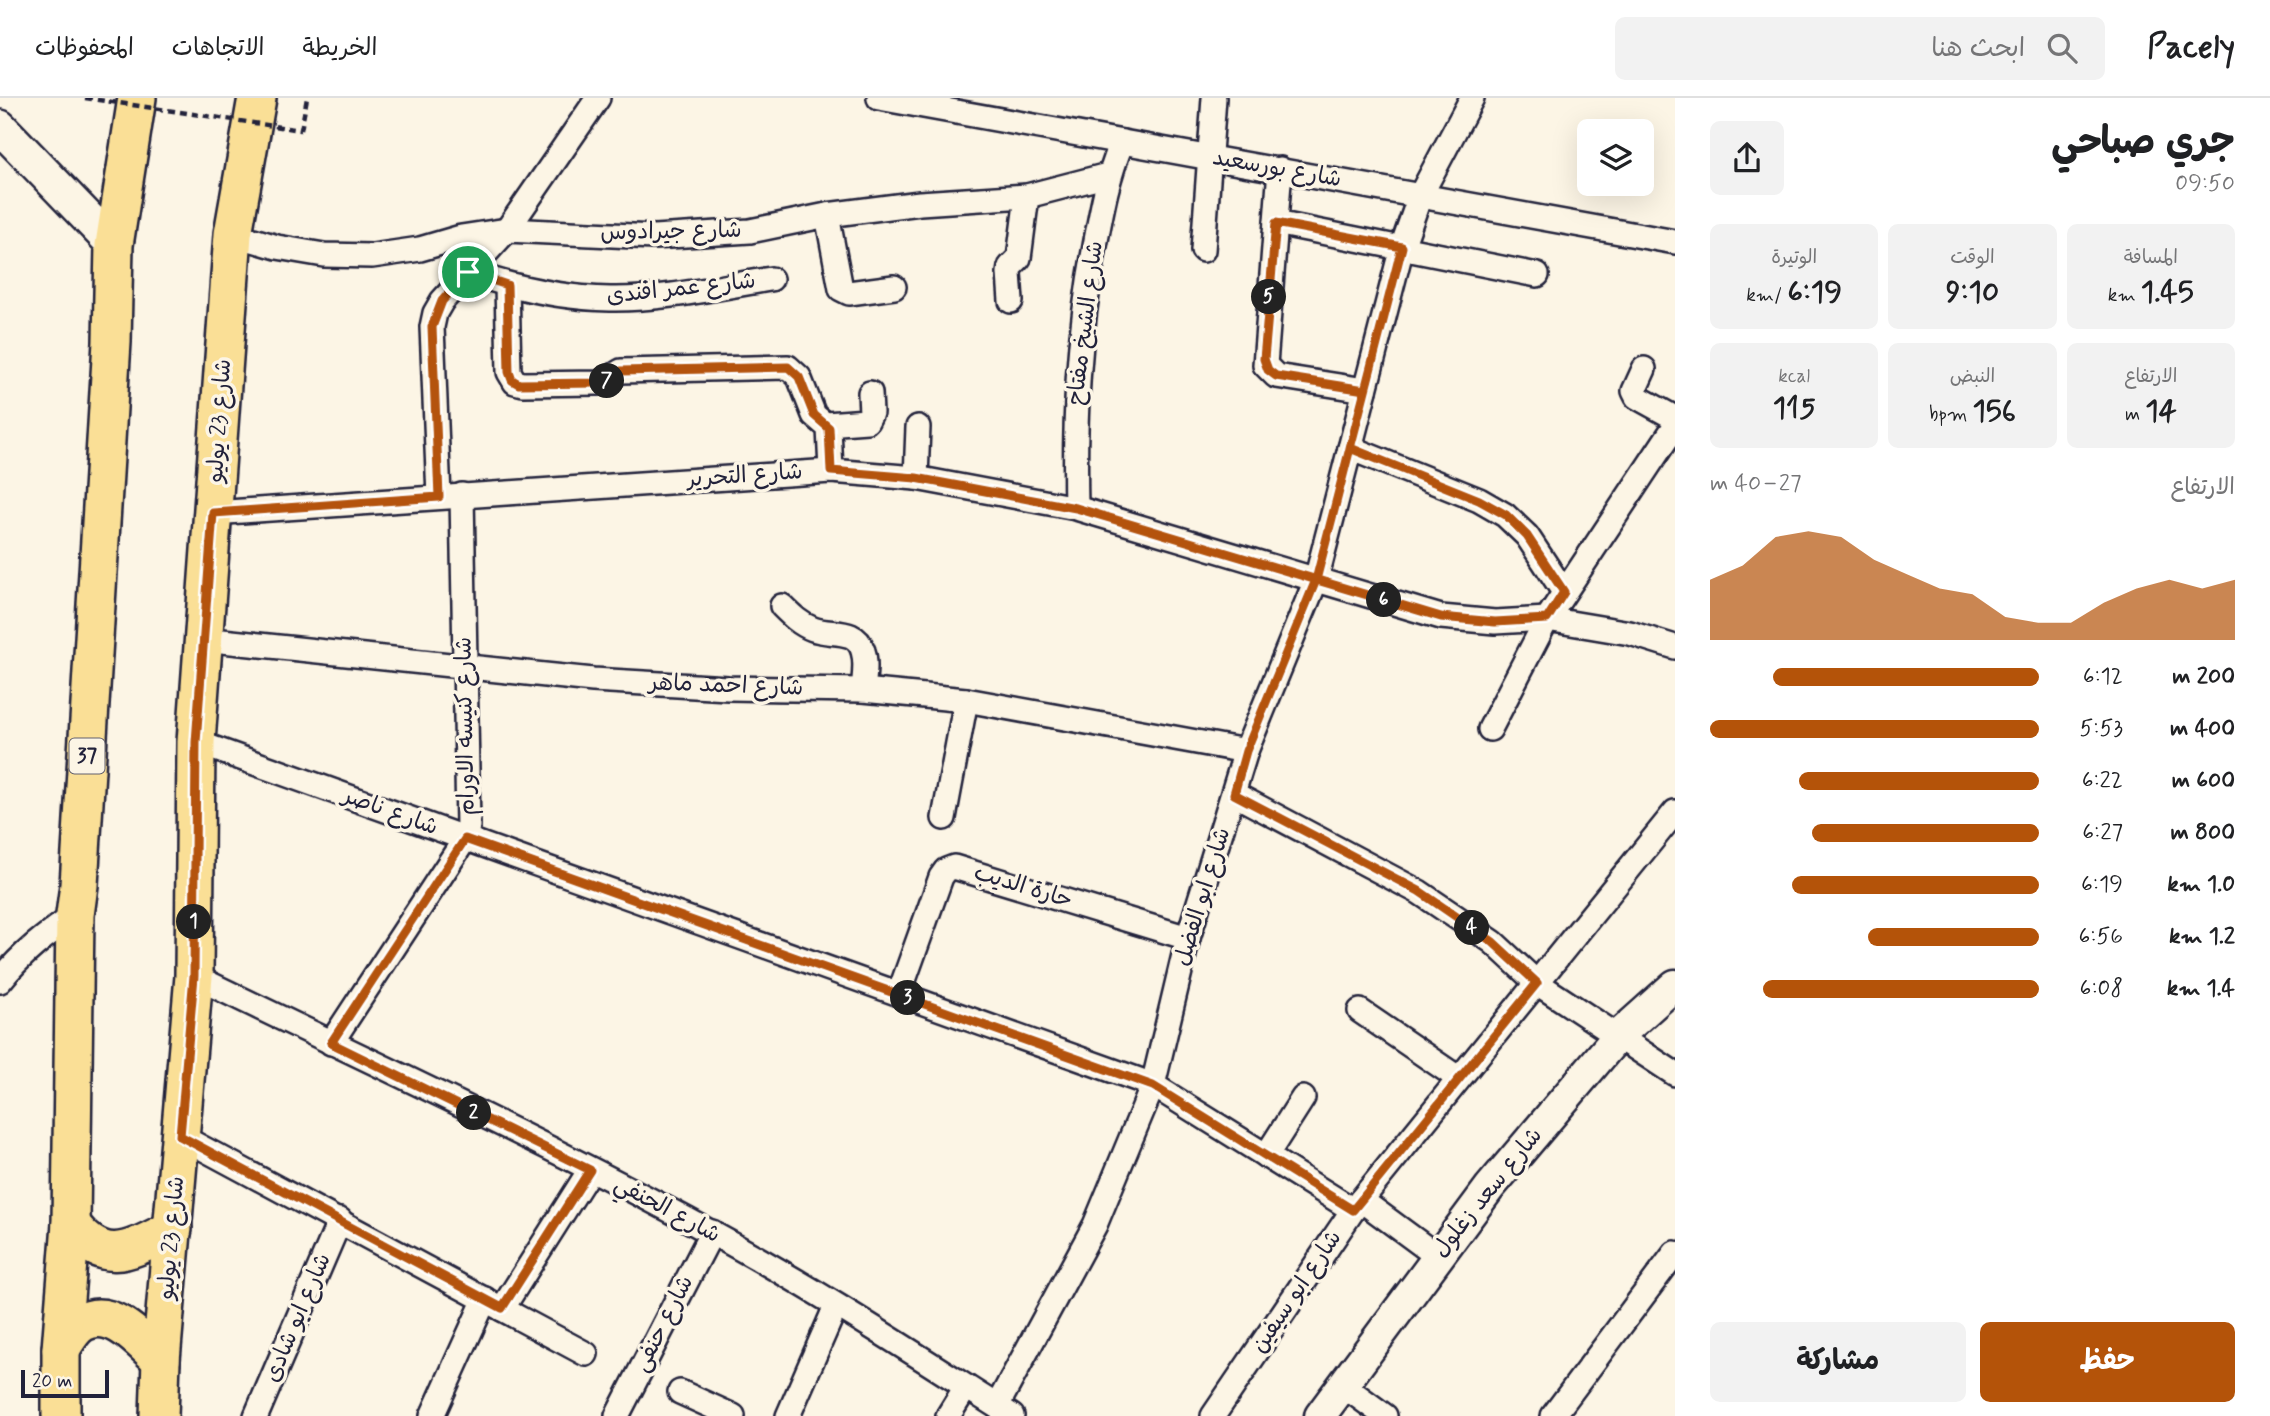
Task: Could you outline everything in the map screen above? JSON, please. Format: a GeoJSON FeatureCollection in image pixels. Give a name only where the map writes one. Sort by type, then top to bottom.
{"type":"FeatureCollection","features":[{"type":"Feature","properties":{"kind":"main road","name":"37"},"geometry":{"type":"LineString","coordinates":[[61,1416],[61,1349],[71,1223],[75,915],[113,342],[114,245],[136,98]]}},
{"type":"Feature","properties":{"kind":"main road","name":"شارع 23 يوليو"},"geometry":{"type":"LineString","coordinates":[[160,1416],[161,1360],[194,976],[196,742],[203,639],[233,234],[257,98]]}},
{"type":"Feature","properties":{"kind":"main road"},"geometry":{"type":"LineString","coordinates":[[4,139],[114,245]]}},
{"type":"Feature","properties":{"kind":"main road"},"geometry":{"type":"LineString","coordinates":[[71,1223],[92,1247],[105,1251],[134,1248],[173,1229]]}},
{"type":"Feature","properties":{"kind":"main road"},"geometry":{"type":"LineString","coordinates":[[61,1349],[79,1324],[90,1320],[111,1321],[134,1335],[161,1360]]}},
{"type":"Feature","properties":{"kind":"street","name":"شارع كنيسه الاورام"},"geometry":{"type":"LineString","coordinates":[[331,1043],[465,839],[468,825],[465,665],[451,496],[432,327],[442,301],[507,230],[598,98]]}},
{"type":"Feature","properties":{"kind":"street","name":"شارع بورسعيد"},"geometry":{"type":"LineString","coordinates":[[879,98],[1675,242]]}},
{"type":"Feature","properties":{"kind":"street"},"geometry":{"type":"LineString","coordinates":[[1203,250],[1214,98]]}},
{"type":"Feature","properties":{"kind":"street","name":"شارع ابو الفضل"},"geometry":{"type":"LineString","coordinates":[[1005,1411],[1095,1225],[1153,1086],[1188,938],[1246,751],[1316,580],[1402,247],[1420,195],[1472,98]]}},
{"type":"Feature","properties":{"kind":"street","name":"شارع الشيخ مفتاح"},"geometry":{"type":"LineString","coordinates":[[1076,508],[1074,428],[1079,348],[1108,175],[1122,142]]}},
{"type":"Feature","properties":{"kind":"street"},"geometry":{"type":"LineString","coordinates":[[1280,169],[1264,359],[1268,370],[1276,376],[1365,390]]}},
{"type":"Feature","properties":{"kind":"street","name":"شارع جيرادوس"},"geometry":{"type":"LineString","coordinates":[[233,234],[277,247],[324,255],[372,256],[420,249],[461,237],[507,230],[654,237],[750,231],[827,215],[920,203],[1027,196],[1108,175]]}},
{"type":"Feature","properties":{"kind":"street"},"geometry":{"type":"LineString","coordinates":[[1011,301],[1009,273],[1010,267],[1019,258],[1027,196]]}},
{"type":"Feature","properties":{"kind":"street"},"geometry":{"type":"LineString","coordinates":[[827,215],[841,289],[849,293],[894,287]]}},
{"type":"Feature","properties":{"kind":"street"},"geometry":{"type":"LineString","coordinates":[[1276,223],[1537,275]]}},
{"type":"Feature","properties":{"kind":"street","name":"شارع عمر افندى"},"geometry":{"type":"LineString","coordinates":[[468,272],[507,285],[559,296],[612,299],[771,279]]}},
{"type":"Feature","properties":{"kind":"street"},"geometry":{"type":"LineString","coordinates":[[507,285],[509,372],[515,382],[598,383],[621,371],[782,366],[796,373],[814,415],[826,424],[830,433],[831,471]]}},
{"type":"Feature","properties":{"kind":"street"},"geometry":{"type":"LineString","coordinates":[[1644,369],[1634,391],[1637,397],[1675,418]]}},
{"type":"Feature","properties":{"kind":"street"},"geometry":{"type":"LineString","coordinates":[[826,424],[867,421],[871,413],[870,393]]}},
{"type":"Feature","properties":{"kind":"street"},"geometry":{"type":"LineString","coordinates":[[916,478],[918,426]]}},
{"type":"Feature","properties":{"kind":"street"},"geometry":{"type":"LineString","coordinates":[[1490,729],[1547,619],[1675,426]]}},
{"type":"Feature","properties":{"kind":"street"},"geometry":{"type":"LineString","coordinates":[[1350,448],[1479,500],[1506,515],[1527,536],[1564,592]]}},
{"type":"Feature","properties":{"kind":"street","name":"شارع التحرير"},"geometry":{"type":"LineString","coordinates":[[213,513],[831,471],[916,478],[1076,508],[1441,617],[1495,622],[1547,619],[1630,633],[1675,647]]}},
{"type":"Feature","properties":{"kind":"street"},"geometry":{"type":"LineString","coordinates":[[782,606],[796,621],[814,630],[841,632],[860,643],[864,657],[863,690]]}},
{"type":"Feature","properties":{"kind":"street","name":"شارع احمد ماهر"},"geometry":{"type":"LineString","coordinates":[[203,639],[593,680],[728,688],[863,690],[966,700],[1246,751]]}},
{"type":"Feature","properties":{"kind":"street"},"geometry":{"type":"LineString","coordinates":[[944,818],[966,700]]}},
{"type":"Feature","properties":{"kind":"street","name":"شارع ناصر"},"geometry":{"type":"LineString","coordinates":[[196,742],[1153,1086],[1266,1156],[1357,1205],[1437,1256]]}},
{"type":"Feature","properties":{"kind":"street"},"geometry":{"type":"LineString","coordinates":[[1234,794],[1419,891],[1493,942],[1537,983],[1675,1074]]}},
{"type":"Feature","properties":{"kind":"street","name":"شارع ابو سيفين"},"geometry":{"type":"LineString","coordinates":[[1213,1416],[1357,1205],[1675,812]]}},
{"type":"Feature","properties":{"kind":"street","name":"حارة الديب"},"geometry":{"type":"LineString","coordinates":[[899,994],[941,877],[946,870],[954,867],[1188,938]]}},
{"type":"Feature","properties":{"kind":"street"},"geometry":{"type":"LineString","coordinates":[[0,981],[41,939],[75,915]]}},
{"type":"Feature","properties":{"kind":"street","name":"شارع الحنفي"},"geometry":{"type":"LineString","coordinates":[[194,976],[712,1232],[1005,1411]]}},
{"type":"Feature","properties":{"kind":"street","name":"شارع سعد زغلول"},"geometry":{"type":"LineString","coordinates":[[1320,1416],[1490,1187],[1618,1036],[1675,985]]}},
{"type":"Feature","properties":{"kind":"street"},"geometry":{"type":"LineString","coordinates":[[1360,1011],[1458,1078]]}},
{"type":"Feature","properties":{"kind":"street"},"geometry":{"type":"LineString","coordinates":[[1266,1156],[1303,1098]]}},
{"type":"Feature","properties":{"kind":"street"},"geometry":{"type":"LineString","coordinates":[[180,1136],[586,1354]]}},
{"type":"Feature","properties":{"kind":"street"},"geometry":{"type":"LineString","coordinates":[[432,1416],[494,1304],[590,1170]]}},
{"type":"Feature","properties":{"kind":"street","name":"شارع ابو شادى"},"geometry":{"type":"LineString","coordinates":[[256,1416],[340,1220]]}},
{"type":"Feature","properties":{"kind":"street","name":"شارع حنفى"},"geometry":{"type":"LineString","coordinates":[[617,1416],[712,1232]]}},
{"type":"Feature","properties":{"kind":"street"},"geometry":{"type":"LineString","coordinates":[[1553,1416],[1675,1253]]}},
{"type":"Feature","properties":{"kind":"street"},"geometry":{"type":"LineString","coordinates":[[788,1416],[836,1306]]}},
{"type":"Feature","properties":{"kind":"street"},"geometry":{"type":"LineString","coordinates":[[1344,1386],[1385,1416]]}},
{"type":"Feature","properties":{"kind":"street"},"geometry":{"type":"LineString","coordinates":[[947,1416],[966,1387]]}},
{"type":"Feature","properties":{"kind":"street"},"geometry":{"type":"LineString","coordinates":[[680,1392],[733,1416]]}},
{"type":"Feature","properties":{"kind":"path"},"geometry":{"type":"LineString","coordinates":[[85,98],[301,130],[307,98]]}},
{"type":"Feature","properties":{"kind":"route"},"geometry":{"type":"LineString","coordinates":[[468,272],[442,301],[435,313],[432,327],[439,497],[213,513],[196,742],[194,976],[180,1136],[502,1308],[590,1170],[331,1043],[465,839],[1153,1086],[1353,1210],[1537,983],[1493,942],[1419,891],[1234,794],[1246,751],[1316,580],[1333,514],[1365,390],[1276,376],[1265,365],[1276,223],[1402,247],[1365,390],[1350,448],[1479,500],[1506,515],[1527,536],[1564,592],[1547,619],[1495,622],[1441,617],[1316,580],[1076,508],[916,478],[831,471],[829,428],[814,415],[799,377],[788,367],[621,371],[598,383],[519,384],[512,380],[509,372],[507,285],[468,272]]}}]}
